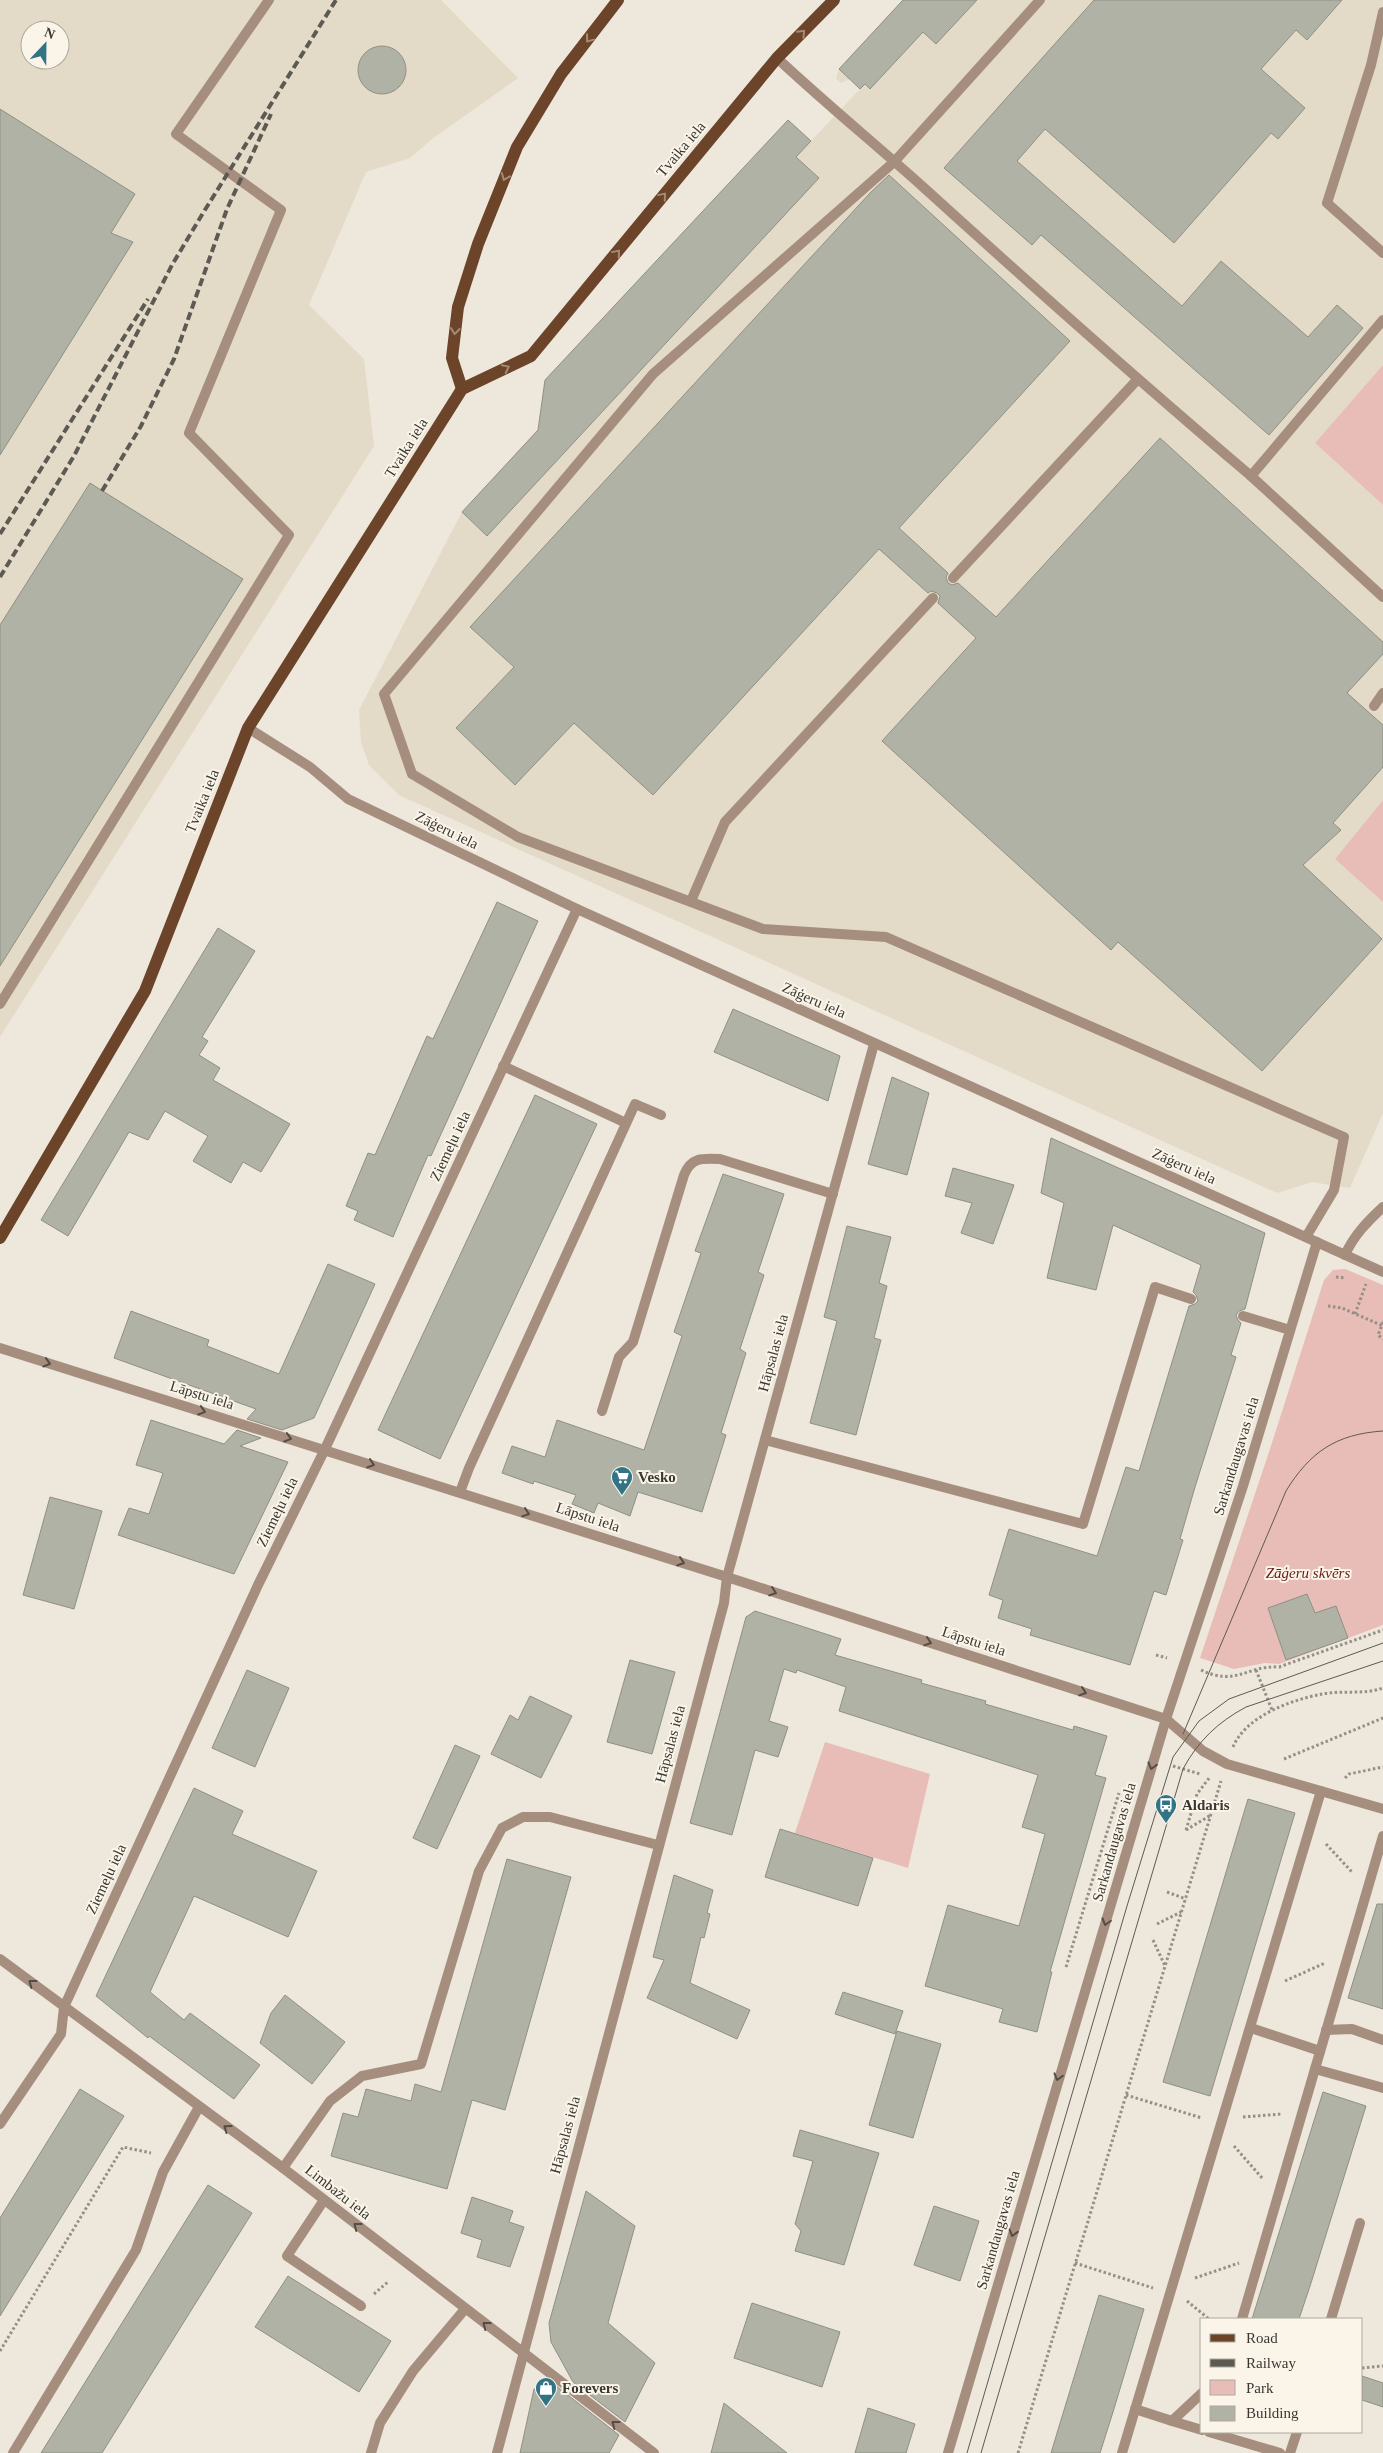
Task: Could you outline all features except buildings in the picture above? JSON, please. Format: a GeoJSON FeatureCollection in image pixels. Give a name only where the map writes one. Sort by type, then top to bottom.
{"type":"FeatureCollection","features":[{"type":"Feature","properties":{"kind":"main road"},"geometry":{"type":"LineString","coordinates":[[462,390],[452,358],[458,307],[478,244],[513,156],[561,74],[618,0]]}},
{"type":"Feature","properties":{"kind":"main road","name":"Tvaika iela"},"geometry":{"type":"LineString","coordinates":[[0,1238],[145,991],[248,728],[462,390],[531,356],[777,58],[834,0]]}},
{"type":"Feature","properties":{"kind":"street"},"geometry":{"type":"LineString","coordinates":[[0,1004],[289,535],[189,433],[281,210],[176,134],[269,0]]}},
{"type":"Feature","properties":{"kind":"street"},"geometry":{"type":"LineString","coordinates":[[1040,0],[894,162],[653,374],[384,694],[412,774],[518,837],[763,928],[886,936],[1344,1137],[1334,1190],[1306,1237]]}},
{"type":"Feature","properties":{"kind":"street"},"geometry":{"type":"LineString","coordinates":[[1383,12],[1370,65],[1327,203],[1383,253]]}},
{"type":"Feature","properties":{"kind":"street"},"geometry":{"type":"LineString","coordinates":[[777,58],[829,107],[894,162],[1137,380],[1251,476],[1383,597]]}},
{"type":"Feature","properties":{"kind":"street"},"geometry":{"type":"LineString","coordinates":[[1251,476],[1383,320]]}},
{"type":"Feature","properties":{"kind":"street"},"geometry":{"type":"LineString","coordinates":[[953,578],[1137,380]]}},
{"type":"Feature","properties":{"kind":"street"},"geometry":{"type":"LineString","coordinates":[[691,902],[726,822],[933,598]]}},
{"type":"Feature","properties":{"kind":"street"},"geometry":{"type":"LineString","coordinates":[[1374,706],[1383,693]]}},
{"type":"Feature","properties":{"kind":"street","name":"Zāģeru iela"},"geometry":{"type":"LineString","coordinates":[[248,728],[310,766],[348,799],[577,909],[1383,1272]]}},
{"type":"Feature","properties":{"kind":"street","name":"Ziemeļu iela"},"geometry":{"type":"LineString","coordinates":[[0,2124],[61,2034],[64,2006],[258,1585],[325,1449],[577,909]]}},
{"type":"Feature","properties":{"kind":"street","name":"Hāpsalas iela"},"geometry":{"type":"LineString","coordinates":[[496,2453],[724,1603],[727,1577],[874,1044]]}},
{"type":"Feature","properties":{"kind":"street"},"geometry":{"type":"LineString","coordinates":[[504,1066],[626,1123]]}},
{"type":"Feature","properties":{"kind":"street"},"geometry":{"type":"LineString","coordinates":[[460,1492],[469,1468],[635,1104],[661,1115]]}},
{"type":"Feature","properties":{"kind":"street"},"geometry":{"type":"LineString","coordinates":[[602,1411],[619,1357],[633,1342],[684,1175],[691,1163],[702,1158],[720,1159],[833,1194]]}},
{"type":"Feature","properties":{"kind":"street"},"geometry":{"type":"LineString","coordinates":[[1346,1255],[1352,1240],[1364,1224],[1383,1207]]}},
{"type":"Feature","properties":{"kind":"street","name":"Sarkandaugavas iela"},"geometry":{"type":"LineString","coordinates":[[948,2453],[1166,1719],[1243,1486],[1317,1242]]}},
{"type":"Feature","properties":{"kind":"street"},"geometry":{"type":"LineString","coordinates":[[765,1440],[1083,1524],[1155,1287],[1191,1299]]}},
{"type":"Feature","properties":{"kind":"street"},"geometry":{"type":"LineString","coordinates":[[1244,1316],[1290,1330]]}},
{"type":"Feature","properties":{"kind":"street","name":"Lāpstu iela"},"geometry":{"type":"LineString","coordinates":[[0,1348],[325,1449],[1166,1719],[1184,1732],[1197,1746],[1227,1764],[1383,1809]]}},
{"type":"Feature","properties":{"kind":"street"},"geometry":{"type":"LineString","coordinates":[[1122,2453],[1170,2293],[1226,2126],[1251,2028],[1322,1791]]}},
{"type":"Feature","properties":{"kind":"street"},"geometry":{"type":"LineString","coordinates":[[283,2168],[330,2100],[362,2076],[421,2064],[478,1871],[502,1828],[523,1818],[550,1817],[658,1845]]}},
{"type":"Feature","properties":{"kind":"street"},"geometry":{"type":"LineString","coordinates":[[1242,2318],[1383,1836]]}},
{"type":"Feature","properties":{"kind":"street","name":"Limbažu iela"},"geometry":{"type":"LineString","coordinates":[[0,1959],[283,2168],[654,2453]]}},
{"type":"Feature","properties":{"kind":"street"},"geometry":{"type":"LineString","coordinates":[[1251,2028],[1320,2051]]}},
{"type":"Feature","properties":{"kind":"street"},"geometry":{"type":"LineString","coordinates":[[1326,2030],[1352,2029],[1383,2040]]}},
{"type":"Feature","properties":{"kind":"street"},"geometry":{"type":"LineString","coordinates":[[1315,2069],[1383,2088]]}},
{"type":"Feature","properties":{"kind":"street"},"geometry":{"type":"LineString","coordinates":[[14,2453],[136,2250],[163,2172],[199,2107]]}},
{"type":"Feature","properties":{"kind":"street"},"geometry":{"type":"LineString","coordinates":[[324,2200],[287,2256],[361,2306]]}},
{"type":"Feature","properties":{"kind":"street"},"geometry":{"type":"LineString","coordinates":[[1331,2318],[1360,2223]]}},
{"type":"Feature","properties":{"kind":"street"},"geometry":{"type":"LineString","coordinates":[[371,2453],[380,2423],[413,2370],[465,2309]]}},
{"type":"Feature","properties":{"kind":"street"},"geometry":{"type":"LineString","coordinates":[[1172,2421],[1200,2395]]}},
{"type":"Feature","properties":{"kind":"street"},"geometry":{"type":"LineString","coordinates":[[1135,2409],[1200,2429]]}},
{"type":"Feature","properties":{"kind":"street"},"geometry":{"type":"LineString","coordinates":[[1212,2433],[1280,2453]]}},
{"type":"Feature","properties":{"kind":"street"},"geometry":{"type":"LineString","coordinates":[[1290,2453],[1297,2433]]}},
{"type":"Feature","properties":{"kind":"path"},"geometry":{"type":"LineString","coordinates":[[1355,1314],[1366,1284]]}},
{"type":"Feature","properties":{"kind":"path"},"geometry":{"type":"LineString","coordinates":[[1328,1306],[1342,1308],[1383,1325],[1378,1335],[1383,1339]]}},
{"type":"Feature","properties":{"kind":"path"},"geometry":{"type":"LineString","coordinates":[[1156,1655],[1222,1678],[1267,1666],[1279,1667],[1383,1630]]}},
{"type":"Feature","properties":{"kind":"path"},"geometry":{"type":"LineString","coordinates":[[1256,1670],[1272,1710]]}},
{"type":"Feature","properties":{"kind":"path"},"geometry":{"type":"LineString","coordinates":[[1018,2453],[1211,1815],[1235,1742],[1249,1724],[1272,1710],[1322,1694],[1383,1688]]}},
{"type":"Feature","properties":{"kind":"path"},"geometry":{"type":"LineString","coordinates":[[1280,1762],[1383,1718]]}},
{"type":"Feature","properties":{"kind":"path"},"geometry":{"type":"LineString","coordinates":[[1154,1760],[1222,1780]]}},
{"type":"Feature","properties":{"kind":"path"},"geometry":{"type":"LineString","coordinates":[[1334,1795],[1349,1774],[1383,1767]]}},
{"type":"Feature","properties":{"kind":"path"},"geometry":{"type":"LineString","coordinates":[[1210,1777],[1197,1794],[1186,1830],[1211,1815]]}},
{"type":"Feature","properties":{"kind":"path"},"geometry":{"type":"LineString","coordinates":[[1066,1966],[1119,1793]]}},
{"type":"Feature","properties":{"kind":"path"},"geometry":{"type":"LineString","coordinates":[[1311,1829],[1368,1887]]}},
{"type":"Feature","properties":{"kind":"path"},"geometry":{"type":"LineString","coordinates":[[1167,1892],[1186,1899]]}},
{"type":"Feature","properties":{"kind":"path"},"geometry":{"type":"LineString","coordinates":[[1157,1924],[1182,1912]]}},
{"type":"Feature","properties":{"kind":"path"},"geometry":{"type":"LineString","coordinates":[[1152,1940],[1165,1966]]}},
{"type":"Feature","properties":{"kind":"path"},"geometry":{"type":"LineString","coordinates":[[1262,1992],[1349,1953]]}},
{"type":"Feature","properties":{"kind":"path"},"geometry":{"type":"LineString","coordinates":[[1126,2095],[1226,2126]]}},
{"type":"Feature","properties":{"kind":"path"},"geometry":{"type":"LineString","coordinates":[[1226,2126],[1235,2117],[1302,2112]]}},
{"type":"Feature","properties":{"kind":"path"},"geometry":{"type":"LineString","coordinates":[[1226,2126],[1228,2138],[1278,2197]]}},
{"type":"Feature","properties":{"kind":"path"},"geometry":{"type":"LineString","coordinates":[[0,2351],[123,2147],[171,2158]]}},
{"type":"Feature","properties":{"kind":"path"},"geometry":{"type":"LineString","coordinates":[[1186,2281],[1261,2256]]}},
{"type":"Feature","properties":{"kind":"path"},"geometry":{"type":"LineString","coordinates":[[1075,2263],[1170,2293]]}},
{"type":"Feature","properties":{"kind":"path"},"geometry":{"type":"LineString","coordinates":[[1181,2297],[1208,2318]]}},
{"type":"Feature","properties":{"kind":"path"},"geometry":{"type":"LineString","coordinates":[[1363,2368],[1383,2366]]}},
{"type":"Feature","properties":{"kind":"shaded area"},"geometry":{"type":"Polygon","coordinates":[[[0,0],[441,0],[518,78],[432,139],[410,158],[366,172],[309,305],[364,359],[374,446],[0,1037],[0,0]]]}},
{"type":"Feature","properties":{"kind":"shaded area"},"geometry":{"type":"Polygon","coordinates":[[[903,0],[1383,0],[1383,365],[1315,443],[1383,505],[1383,800],[1335,859],[1383,902],[1383,1113],[1350,1188],[1312,1182],[1277,1193],[399,795],[369,765],[361,742],[359,710],[462,512],[538,430],[545,380],[784,125],[792,123],[811,141],[860,89],[850,79],[841,83],[836,78],[839,69],[903,0]]]}},
{"type":"Feature","properties":{"kind":"green space"},"geometry":{"type":"Polygon","coordinates":[[[1383,365],[1383,505],[1315,443],[1383,365]]]}},
{"type":"Feature","properties":{"kind":"green space"},"geometry":{"type":"Polygon","coordinates":[[[1383,800],[1383,902],[1335,859],[1383,800]]]}},
{"type":"Feature","properties":{"kind":"green space","name":"Zāģeru skvērs"},"geometry":{"type":"Polygon","coordinates":[[[1345,1269],[1383,1285],[1383,1625],[1279,1664],[1265,1663],[1234,1669],[1200,1658],[1324,1280],[1333,1270],[1345,1269]]]}},
{"type":"Feature","properties":{"kind":"green space"},"geometry":{"type":"Polygon","coordinates":[[[825,1742],[930,1774],[908,1868],[795,1833],[825,1742]]]}},
{"type":"Feature","properties":{"kind":"tram line"},"geometry":{"type":"LineString","coordinates":[[1183,1734],[1286,1491],[1295,1477],[1315,1456],[1338,1441],[1351,1436],[1383,1431]]}},
{"type":"Feature","properties":{"kind":"tram line"},"geometry":{"type":"LineString","coordinates":[[967,2453],[1127,1906],[1173,1757],[1199,1721],[1229,1699],[1383,1643]]}},
{"type":"Feature","properties":{"kind":"tram line"},"geometry":{"type":"LineString","coordinates":[[981,2453],[1183,1769],[1195,1750],[1210,1733],[1226,1719],[1246,1707],[1383,1661]]}},
{"type":"Feature","properties":{"kind":"railway"},"geometry":{"type":"LineString","coordinates":[[0,577],[74,456],[172,265],[336,0]]}},
{"type":"Feature","properties":{"kind":"railway"},"geometry":{"type":"LineString","coordinates":[[102,491],[141,426],[174,359],[227,209],[271,114]]}},
{"type":"Feature","properties":{"kind":"railway"},"geometry":{"type":"LineString","coordinates":[[0,534],[148,299]]}},
{"type":"Feature","properties":{"kind":"place","name":"Vesko"},"geometry":{"type":"Point","coordinates":[622,1496]}},
{"type":"Feature","properties":{"kind":"place","name":"Aldaris"},"geometry":{"type":"Point","coordinates":[1166,1824]}},
{"type":"Feature","properties":{"kind":"place","name":"Forevers"},"geometry":{"type":"Point","coordinates":[546,2407]}}]}
